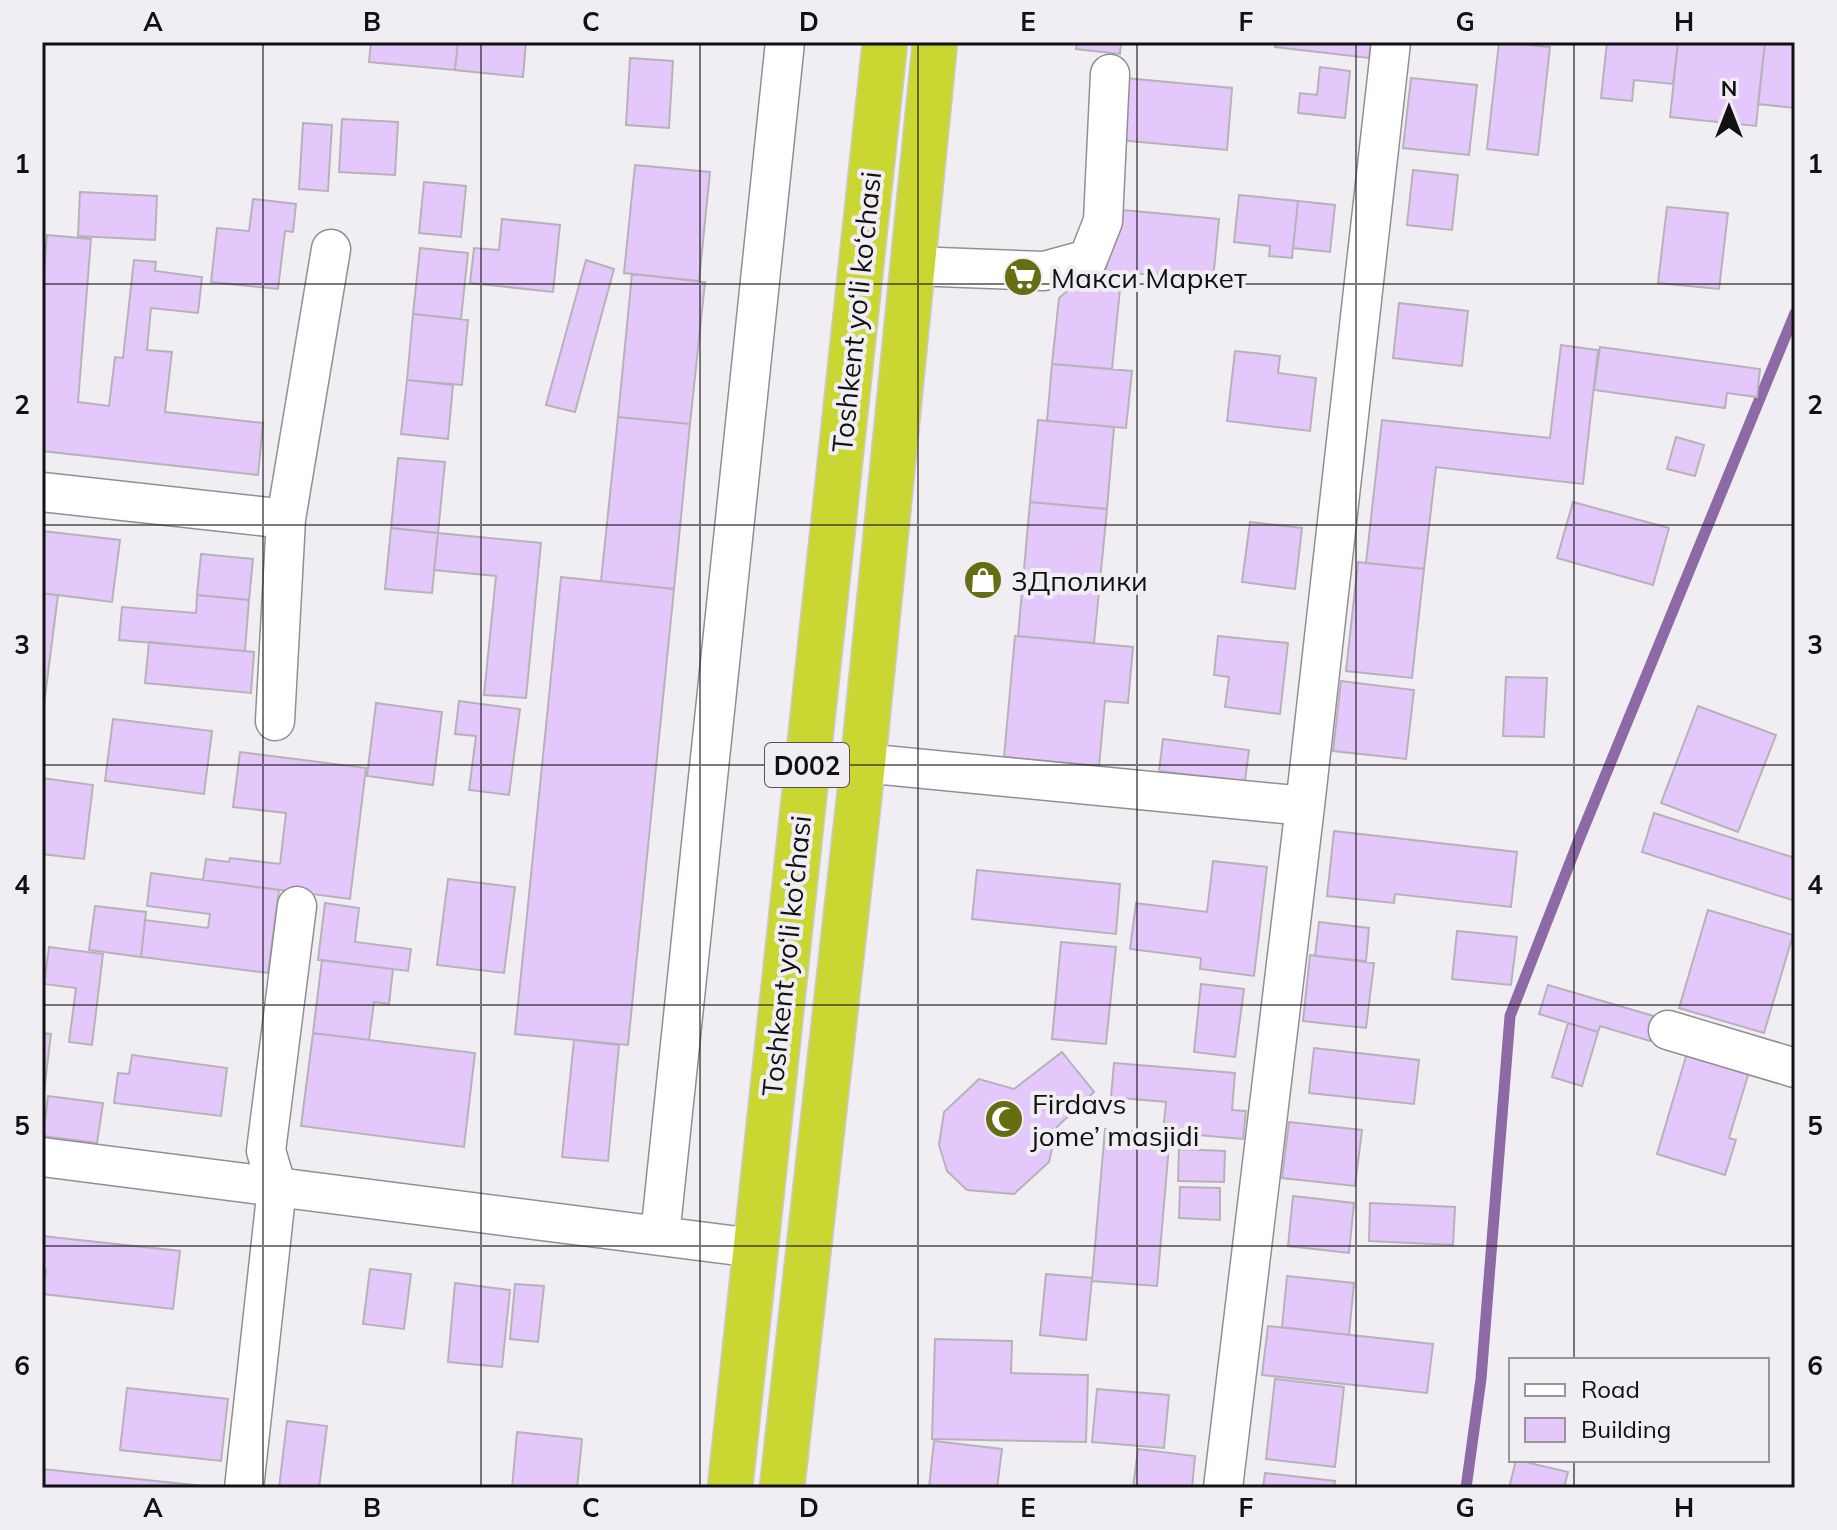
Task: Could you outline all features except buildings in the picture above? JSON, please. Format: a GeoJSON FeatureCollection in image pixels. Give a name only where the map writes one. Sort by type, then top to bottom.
{"type":"FeatureCollection","features":[{"type":"Feature","properties":{"kind":"highway","name":"Toshkent yo‘li ko‘chasi"},"geometry":{"type":"LineString","coordinates":[[730,1488],[885,42]]}},
{"type":"Feature","properties":{"kind":"highway","name":"Toshkent yo‘li ko‘chasi"},"geometry":{"type":"LineString","coordinates":[[782,1488],[863,763],[935,42]]}},
{"type":"Feature","properties":{"kind":"street"},"geometry":{"type":"LineString","coordinates":[[660,1236],[785,42]]}},
{"type":"Feature","properties":{"kind":"street"},"geometry":{"type":"LineString","coordinates":[[1223,1488],[1305,806],[1391,42]]}},
{"type":"Feature","properties":{"kind":"street"},"geometry":{"type":"LineString","coordinates":[[912,266],[1044,271],[1088,259],[1103,221],[1110,74]]}},
{"type":"Feature","properties":{"kind":"street"},"geometry":{"type":"LineString","coordinates":[[275,721],[286,519],[331,249]]}},
{"type":"Feature","properties":{"kind":"street"},"geometry":{"type":"LineString","coordinates":[[42,492],[286,519]]}},
{"type":"Feature","properties":{"kind":"street"},"geometry":{"type":"LineString","coordinates":[[863,763],[1305,806]]}},
{"type":"Feature","properties":{"kind":"street"},"geometry":{"type":"LineString","coordinates":[[244,1488],[277,1187],[266,1151],[297,906]]}},
{"type":"Feature","properties":{"kind":"street"},"geometry":{"type":"LineString","coordinates":[[1668,1030],[1795,1068]]}},
{"type":"Feature","properties":{"kind":"street"},"geometry":{"type":"LineString","coordinates":[[42,1157],[754,1248]]}},
{"type":"Feature","properties":{"kind":"waterway"},"geometry":{"type":"LineString","coordinates":[[1466,1488],[1481,1379],[1510,1016],[1795,313]]}},
{"type":"Feature","properties":{"kind":"place","name":"Макси Маркет"},"geometry":{"type":"Point","coordinates":[1023,277]}},
{"type":"Feature","properties":{"kind":"place","name":"3Дполики"},"geometry":{"type":"Point","coordinates":[983,580]}},
{"type":"Feature","properties":{"kind":"place","name":"Firdavs jome’ masjidi"},"geometry":{"type":"Point","coordinates":[1004,1119]}}]}
